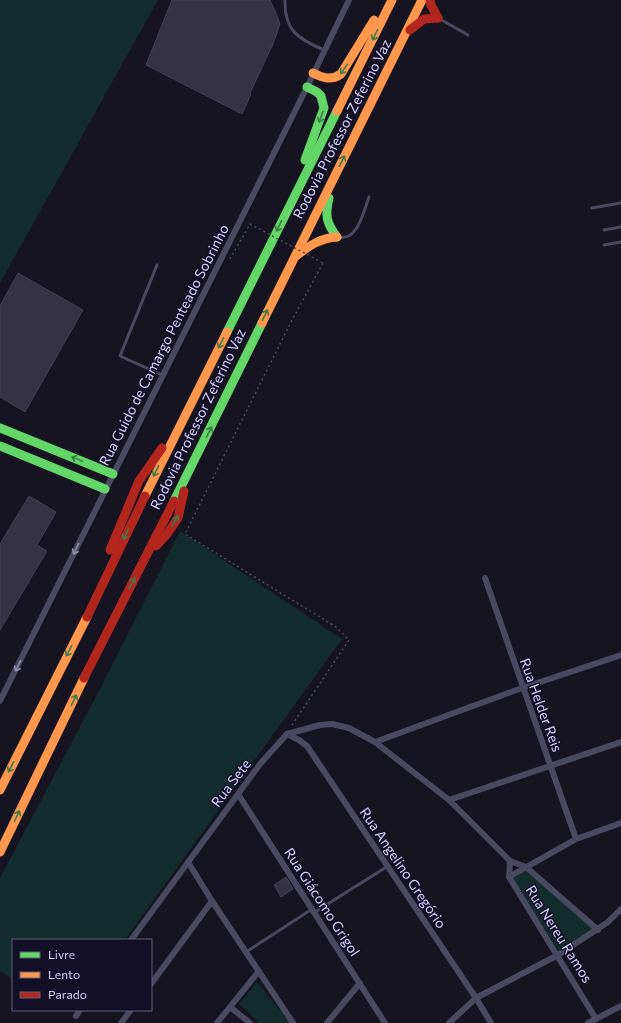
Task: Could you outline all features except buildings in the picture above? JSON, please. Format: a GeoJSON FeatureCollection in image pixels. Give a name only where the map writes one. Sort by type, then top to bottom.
{"type":"FeatureCollection","features":[{"type":"Feature","properties":{"kind":"main road"},"geometry":{"type":"LineString","coordinates":[[314,73],[331,80],[335,79],[341,74],[386,0]]}},
{"type":"Feature","properties":{"kind":"main road","name":"Rodovia Professor Zeferino Vaz"},"geometry":{"type":"LineString","coordinates":[[0,790],[101,588],[182,419],[392,0]]}},
{"type":"Feature","properties":{"kind":"main road","name":"Rodovia Professor Zeferino Vaz"},"geometry":{"type":"LineString","coordinates":[[0,852],[96,654],[192,467],[293,259],[422,0]]}},
{"type":"Feature","properties":{"kind":"main road"},"geometry":{"type":"LineString","coordinates":[[406,33],[424,19],[438,18],[430,0]]}},
{"type":"Feature","properties":{"kind":"main road"},"geometry":{"type":"LineString","coordinates":[[288,208],[324,108],[324,100],[320,94],[307,87]]}},
{"type":"Feature","properties":{"kind":"main road"},"geometry":{"type":"LineString","coordinates":[[332,182],[326,212],[326,221],[337,237]]}},
{"type":"Feature","properties":{"kind":"main road"},"geometry":{"type":"LineString","coordinates":[[293,259],[311,244],[320,239],[337,237]]}},
{"type":"Feature","properties":{"kind":"main road"},"geometry":{"type":"LineString","coordinates":[[0,428],[113,474]]}},
{"type":"Feature","properties":{"kind":"main road"},"geometry":{"type":"LineString","coordinates":[[0,446],[105,489]]}},
{"type":"Feature","properties":{"kind":"street","name":"Rua Guido de Camargo Penteado Sobrinho"},"geometry":{"type":"LineString","coordinates":[[0,701],[314,73],[349,0]]}},
{"type":"Feature","properties":{"kind":"street","name":"Rua Helder Reis"},"geometry":{"type":"LineString","coordinates":[[485,578],[522,688],[576,838]]}},
{"type":"Feature","properties":{"kind":"street"},"geometry":{"type":"LineString","coordinates":[[375,742],[522,688],[621,655]]}},
{"type":"Feature","properties":{"kind":"street"},"geometry":{"type":"LineString","coordinates":[[287,734],[320,725],[332,724],[349,728],[375,742],[449,800],[510,861],[526,867],[598,930]]}},
{"type":"Feature","properties":{"kind":"street","name":"Rua Sete"},"geometry":{"type":"LineString","coordinates":[[132,939],[260,764],[287,734]]}},
{"type":"Feature","properties":{"kind":"street","name":"Rua Angelino Gregório"},"geometry":{"type":"LineString","coordinates":[[287,734],[308,746],[476,998],[491,1023]]}},
{"type":"Feature","properties":{"kind":"street"},"geometry":{"type":"LineString","coordinates":[[449,800],[621,742]]}},
{"type":"Feature","properties":{"kind":"street","name":"Rua Giácomo Grigol"},"geometry":{"type":"LineString","coordinates":[[238,794],[385,1023]]}},
{"type":"Feature","properties":{"kind":"street"},"geometry":{"type":"LineString","coordinates":[[510,877],[576,838],[621,823]]}},
{"type":"Feature","properties":{"kind":"street","name":"Rua Nereu Ramos"},"geometry":{"type":"LineString","coordinates":[[510,861],[510,877],[596,1018]]}},
{"type":"Feature","properties":{"kind":"street"},"geometry":{"type":"LineString","coordinates":[[188,862],[212,902],[293,1023]]}},
{"type":"Feature","properties":{"kind":"street"},"geometry":{"type":"LineString","coordinates":[[152,983],[212,902]]}},
{"type":"Feature","properties":{"kind":"street"},"geometry":{"type":"LineString","coordinates":[[449,1023],[476,998],[558,955],[598,930],[621,909]]}},
{"type":"Feature","properties":{"kind":"street"},"geometry":{"type":"LineString","coordinates":[[217,1023],[258,971]]}},
{"type":"Feature","properties":{"kind":"street"},"geometry":{"type":"LineString","coordinates":[[327,1023],[360,983]]}},
{"type":"Feature","properties":{"kind":"street"},"geometry":{"type":"LineString","coordinates":[[588,1023],[621,1006]]}},
{"type":"Feature","properties":{"kind":"street"},"geometry":{"type":"LineString","coordinates":[[230,1007],[250,1023]]}},
{"type":"Feature","properties":{"kind":"street"},"geometry":{"type":"LineString","coordinates":[[76,1016],[79,1011]]}},
{"type":"Feature","properties":{"kind":"street"},"geometry":{"type":"LineString","coordinates":[[122,1023],[130,1011]]}},
{"type":"Feature","properties":{"kind":"lane"},"geometry":{"type":"LineString","coordinates":[[285,0],[285,12],[294,34],[310,44],[324,50]]}},
{"type":"Feature","properties":{"kind":"lane"},"geometry":{"type":"LineString","coordinates":[[438,18],[468,35]]}},
{"type":"Feature","properties":{"kind":"lane"},"geometry":{"type":"LineString","coordinates":[[337,237],[348,238],[354,233],[369,197]]}},
{"type":"Feature","properties":{"kind":"lane"},"geometry":{"type":"LineString","coordinates":[[592,208],[621,203]]}},
{"type":"Feature","properties":{"kind":"lane"},"geometry":{"type":"LineString","coordinates":[[604,230],[621,227]]}},
{"type":"Feature","properties":{"kind":"lane"},"geometry":{"type":"LineString","coordinates":[[604,245],[621,242]]}},
{"type":"Feature","properties":{"kind":"lane"},"geometry":{"type":"LineString","coordinates":[[157,265],[120,356],[162,375]]}},
{"type":"Feature","properties":{"kind":"lane"},"geometry":{"type":"LineString","coordinates":[[246,952],[388,866]]}},
{"type":"Feature","properties":{"kind":"path"},"geometry":{"type":"LineString","coordinates":[[229,261],[250,224],[323,263],[291,322],[185,534],[336,627],[349,640],[287,734]]}},
{"type":"Feature","properties":{"kind":"green space"},"geometry":{"type":"Polygon","coordinates":[[[0,0],[158,0],[0,283],[0,0]]]}},
{"type":"Feature","properties":{"kind":"green space"},"geometry":{"type":"Polygon","coordinates":[[[180,531],[342,639],[126,939],[12,939],[12,978],[0,971],[0,878],[101,687],[180,531]]]}},
{"type":"Feature","properties":{"kind":"green space"},"geometry":{"type":"Polygon","coordinates":[[[527,870],[593,929],[559,951],[512,879],[527,870]]]}},
{"type":"Feature","properties":{"kind":"green space"},"geometry":{"type":"Polygon","coordinates":[[[257,982],[290,1023],[259,1023],[239,1004],[257,982]]]}},
{"type":"Feature","properties":{"kind":"traffic: fast"},"geometry":{"type":"LineString","coordinates":[[305,160],[324,108],[321,96],[317,92],[307,87]]}},
{"type":"Feature","properties":{"kind":"traffic: fast"},"geometry":{"type":"LineString","coordinates":[[227,332],[337,111]]}},
{"type":"Feature","properties":{"kind":"traffic: fast"},"geometry":{"type":"LineString","coordinates":[[329,198],[327,219],[337,237]]}},
{"type":"Feature","properties":{"kind":"traffic: fast"},"geometry":{"type":"LineString","coordinates":[[174,501],[262,323]]}},
{"type":"Feature","properties":{"kind":"traffic: fast"},"geometry":{"type":"LineString","coordinates":[[0,428],[113,474]]}},
{"type":"Feature","properties":{"kind":"traffic: fast"},"geometry":{"type":"LineString","coordinates":[[0,446],[105,489]]}},
{"type":"Feature","properties":{"kind":"traffic: slow"},"geometry":{"type":"LineString","coordinates":[[337,111],[392,0]]}},
{"type":"Feature","properties":{"kind":"traffic: slow"},"geometry":{"type":"LineString","coordinates":[[262,323],[422,0]]}},
{"type":"Feature","properties":{"kind":"traffic: slow"},"geometry":{"type":"LineString","coordinates":[[313,73],[327,78],[334,78],[341,74],[374,20]]}},
{"type":"Feature","properties":{"kind":"traffic: slow"},"geometry":{"type":"LineString","coordinates":[[296,256],[320,241],[337,237]]}},
{"type":"Feature","properties":{"kind":"traffic: slow"},"geometry":{"type":"LineString","coordinates":[[145,496],[227,332]]}},
{"type":"Feature","properties":{"kind":"traffic: slow"},"geometry":{"type":"LineString","coordinates":[[0,790],[87,617]]}},
{"type":"Feature","properties":{"kind":"traffic: slow"},"geometry":{"type":"LineString","coordinates":[[0,852],[84,678]]}},
{"type":"Feature","properties":{"kind":"traffic: jam"},"geometry":{"type":"LineString","coordinates":[[430,0],[438,18]]}},
{"type":"Feature","properties":{"kind":"traffic: jam"},"geometry":{"type":"LineString","coordinates":[[410,30],[424,19],[438,18]]}},
{"type":"Feature","properties":{"kind":"traffic: jam"},"geometry":{"type":"LineString","coordinates":[[110,550],[139,481],[162,448]]}},
{"type":"Feature","properties":{"kind":"traffic: jam"},"geometry":{"type":"LineString","coordinates":[[156,546],[167,534],[178,518],[184,491]]}},
{"type":"Feature","properties":{"kind":"traffic: jam"},"geometry":{"type":"LineString","coordinates":[[87,617],[145,496]]}},
{"type":"Feature","properties":{"kind":"traffic: jam"},"geometry":{"type":"LineString","coordinates":[[84,678],[174,501]]}}]}
